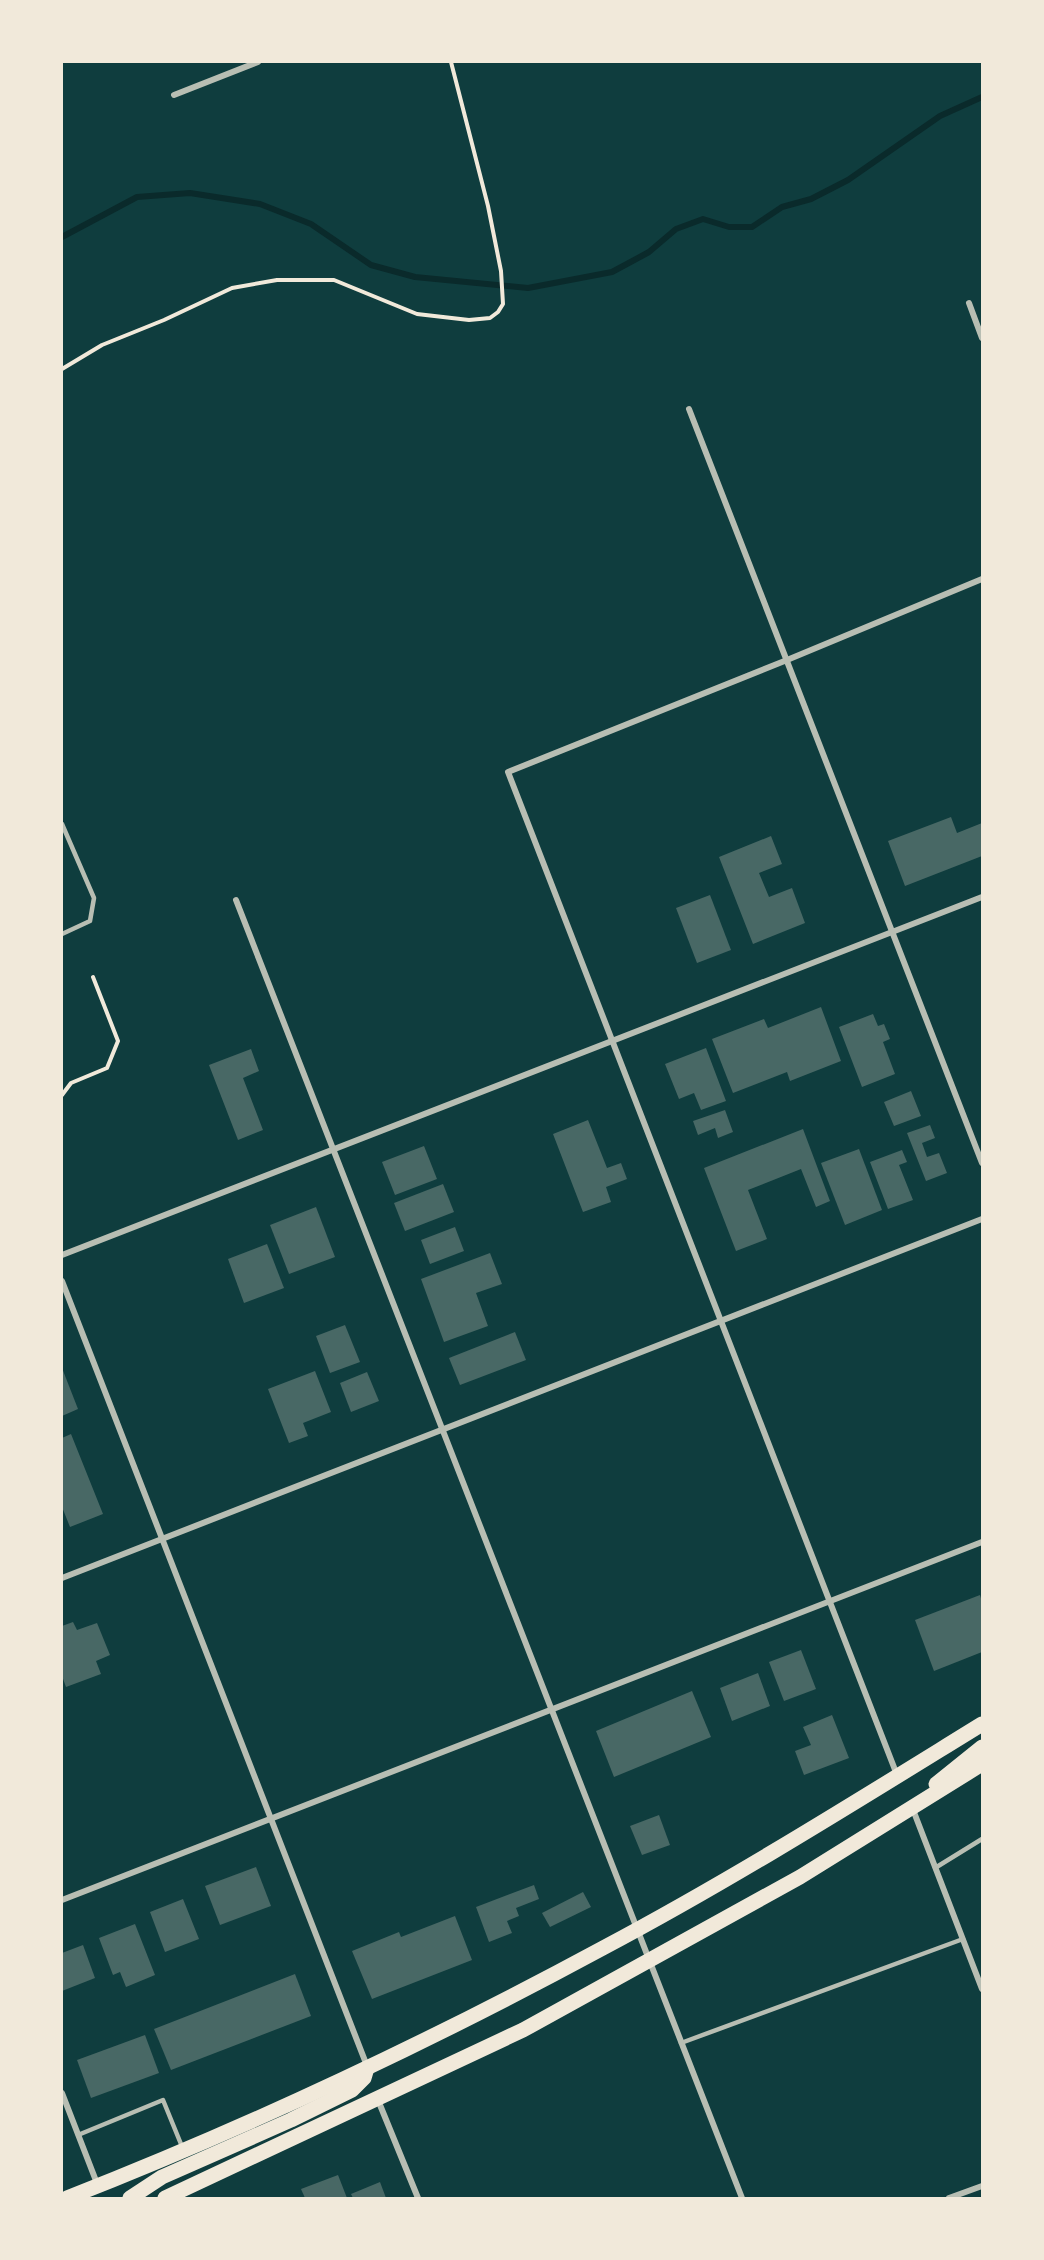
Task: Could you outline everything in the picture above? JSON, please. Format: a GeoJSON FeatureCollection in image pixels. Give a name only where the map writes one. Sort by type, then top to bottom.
{"type":"FeatureCollection","features":[{"type":"Feature","properties":{"kind":"main road"},"geometry":{"type":"LineString","coordinates":[[67,2199],[98,2192],[183,2150],[367,2068],[638,1929],[982,1724]]}},
{"type":"Feature","properties":{"kind":"main road"},"geometry":{"type":"LineString","coordinates":[[912,1807],[951,1770],[982,1747]]}},
{"type":"Feature","properties":{"kind":"main road"},"geometry":{"type":"LineString","coordinates":[[165,2199],[523,2030],[650,1962],[800,1877],[982,1764]]}},
{"type":"Feature","properties":{"kind":"main road"},"geometry":{"type":"LineString","coordinates":[[130,2199],[162,2177],[352,2090],[364,2078],[367,2068]]}},
{"type":"Feature","properties":{"kind":"street"},"geometry":{"type":"LineString","coordinates":[[174,95],[258,62]]}},
{"type":"Feature","properties":{"kind":"street"},"geometry":{"type":"LineString","coordinates":[[969,303],[982,338]]}},
{"type":"Feature","properties":{"kind":"street"},"geometry":{"type":"LineString","coordinates":[[688,409],[982,1163]]}},
{"type":"Feature","properties":{"kind":"street"},"geometry":{"type":"LineString","coordinates":[[897,1776],[508,771],[787,660],[982,579]]}},
{"type":"Feature","properties":{"kind":"street"},"geometry":{"type":"LineString","coordinates":[[62,1255],[982,897]]}},
{"type":"Feature","properties":{"kind":"street"},"geometry":{"type":"LineString","coordinates":[[236,900],[742,2199]]}},
{"type":"Feature","properties":{"kind":"street"},"geometry":{"type":"LineString","coordinates":[[62,1578],[982,1219]]}},
{"type":"Feature","properties":{"kind":"street"},"geometry":{"type":"LineString","coordinates":[[62,1281],[367,2068]]}},
{"type":"Feature","properties":{"kind":"street"},"geometry":{"type":"LineString","coordinates":[[62,1900],[982,1542]]}},
{"type":"Feature","properties":{"kind":"street"},"geometry":{"type":"LineString","coordinates":[[912,1807],[982,1989]]}},
{"type":"Feature","properties":{"kind":"street"},"geometry":{"type":"LineString","coordinates":[[62,2093],[98,2192]]}},
{"type":"Feature","properties":{"kind":"street"},"geometry":{"type":"LineString","coordinates":[[378,2100],[418,2199]]}},
{"type":"Feature","properties":{"kind":"street"},"geometry":{"type":"LineString","coordinates":[[949,2199],[982,2186]]}},
{"type":"Feature","properties":{"kind":"lane"},"geometry":{"type":"LineString","coordinates":[[62,824],[94,898],[90,921],[62,934]]}},
{"type":"Feature","properties":{"kind":"lane"},"geometry":{"type":"LineString","coordinates":[[935,1868],[982,1839]]}},
{"type":"Feature","properties":{"kind":"lane"},"geometry":{"type":"LineString","coordinates":[[681,2043],[963,1938]]}},
{"type":"Feature","properties":{"kind":"lane"},"geometry":{"type":"LineString","coordinates":[[78,2134],[163,2100],[183,2150]]}},
{"type":"Feature","properties":{"kind":"path"},"geometry":{"type":"LineString","coordinates":[[62,369],[102,345],[164,320],[232,288],[277,280],[334,280],[417,314],[469,320],[490,318],[503,304],[501,271],[476,153],[451,62]]}},
{"type":"Feature","properties":{"kind":"path"},"geometry":{"type":"LineString","coordinates":[[62,1095],[71,1083],[107,1068],[118,1041],[93,977]]}},
{"type":"Feature","properties":{"kind":"building"},"geometry":{"type":"Polygon","coordinates":[[[951,817],[957,833],[982,823],[982,856],[905,886],[888,841],[951,817]]]}},
{"type":"Feature","properties":{"kind":"building"},"geometry":{"type":"Polygon","coordinates":[[[771,836],[782,864],[759,873],[769,897],[792,888],[805,923],[753,944],[719,857],[771,836]]]}},
{"type":"Feature","properties":{"kind":"building"},"geometry":{"type":"Polygon","coordinates":[[[710,895],[731,950],[697,963],[676,908],[710,895]]]}},
{"type":"Feature","properties":{"kind":"building"},"geometry":{"type":"Polygon","coordinates":[[[821,1007],[841,1061],[790,1081],[787,1072],[733,1093],[712,1039],[764,1019],[768,1028],[821,1007]]]}},
{"type":"Feature","properties":{"kind":"building"},"geometry":{"type":"Polygon","coordinates":[[[873,1014],[878,1026],[884,1024],[890,1039],[883,1042],[895,1074],[862,1087],[839,1027],[873,1014]]]}},
{"type":"Feature","properties":{"kind":"building"},"geometry":{"type":"Polygon","coordinates":[[[706,1048],[726,1101],[701,1110],[694,1093],[679,1099],[665,1064],[706,1048]]]}},
{"type":"Feature","properties":{"kind":"building"},"geometry":{"type":"Polygon","coordinates":[[[251,1049],[259,1071],[243,1078],[263,1130],[238,1140],[209,1065],[251,1049]]]}},
{"type":"Feature","properties":{"kind":"building"},"geometry":{"type":"Polygon","coordinates":[[[911,1091],[921,1116],[894,1126],[884,1102],[911,1091]]]}},
{"type":"Feature","properties":{"kind":"building"},"geometry":{"type":"Polygon","coordinates":[[[725,1110],[733,1132],[718,1138],[715,1128],[698,1135],[693,1121],[725,1110]]]}},
{"type":"Feature","properties":{"kind":"building"},"geometry":{"type":"Polygon","coordinates":[[[588,1120],[607,1168],[621,1163],[627,1179],[606,1187],[611,1202],[583,1212],[553,1134],[588,1120]]]}},
{"type":"Feature","properties":{"kind":"building"},"geometry":{"type":"Polygon","coordinates":[[[930,1125],[935,1138],[922,1143],[927,1157],[939,1153],[947,1173],[926,1181],[907,1133],[930,1125]]]}},
{"type":"Feature","properties":{"kind":"building"},"geometry":{"type":"Polygon","coordinates":[[[803,1129],[830,1201],[816,1207],[801,1169],[748,1190],[767,1239],[736,1251],[704,1168],[803,1129]]]}},
{"type":"Feature","properties":{"kind":"building"},"geometry":{"type":"Polygon","coordinates":[[[424,1146],[437,1179],[395,1195],[382,1162],[424,1146]]]}},
{"type":"Feature","properties":{"kind":"building"},"geometry":{"type":"Polygon","coordinates":[[[859,1149],[882,1210],[845,1225],[821,1163],[859,1149]]]}},
{"type":"Feature","properties":{"kind":"building"},"geometry":{"type":"Polygon","coordinates":[[[902,1150],[907,1162],[899,1165],[913,1200],[888,1209],[870,1162],[902,1150]]]}},
{"type":"Feature","properties":{"kind":"building"},"geometry":{"type":"Polygon","coordinates":[[[443,1184],[454,1212],[405,1231],[394,1203],[443,1184]]]}},
{"type":"Feature","properties":{"kind":"building"},"geometry":{"type":"Polygon","coordinates":[[[316,1207],[335,1257],[289,1274],[270,1225],[316,1207]]]}},
{"type":"Feature","properties":{"kind":"building"},"geometry":{"type":"Polygon","coordinates":[[[455,1227],[464,1251],[430,1264],[421,1240],[455,1227]]]}},
{"type":"Feature","properties":{"kind":"building"},"geometry":{"type":"Polygon","coordinates":[[[267,1244],[284,1288],[244,1303],[228,1259],[267,1244]]]}},
{"type":"Feature","properties":{"kind":"building"},"geometry":{"type":"Polygon","coordinates":[[[490,1253],[502,1284],[476,1293],[488,1326],[444,1342],[421,1279],[490,1253]]]}},
{"type":"Feature","properties":{"kind":"building"},"geometry":{"type":"Polygon","coordinates":[[[345,1325],[360,1362],[330,1373],[316,1336],[345,1325]]]}},
{"type":"Feature","properties":{"kind":"building"},"geometry":{"type":"Polygon","coordinates":[[[515,1332],[526,1360],[460,1385],[449,1358],[515,1332]]]}},
{"type":"Feature","properties":{"kind":"building"},"geometry":{"type":"Polygon","coordinates":[[[62,1368],[78,1409],[62,1416],[62,1368]]]}},
{"type":"Feature","properties":{"kind":"building"},"geometry":{"type":"Polygon","coordinates":[[[315,1371],[331,1412],[303,1423],[308,1436],[289,1443],[268,1389],[315,1371]]]}},
{"type":"Feature","properties":{"kind":"building"},"geometry":{"type":"Polygon","coordinates":[[[367,1372],[379,1401],[351,1412],[340,1383],[367,1372]]]}},
{"type":"Feature","properties":{"kind":"building"},"geometry":{"type":"Polygon","coordinates":[[[71,1434],[103,1514],[70,1527],[62,1507],[62,1438],[71,1434]]]}},
{"type":"Feature","properties":{"kind":"building"},"geometry":{"type":"Polygon","coordinates":[[[980,1595],[982,1652],[934,1671],[915,1620],[980,1595]]]}},
{"type":"Feature","properties":{"kind":"building"},"geometry":{"type":"Polygon","coordinates":[[[73,1622],[77,1630],[97,1623],[110,1655],[96,1661],[101,1674],[66,1687],[62,1676],[62,1626],[73,1622]]]}},
{"type":"Feature","properties":{"kind":"building"},"geometry":{"type":"Polygon","coordinates":[[[801,1650],[816,1689],[784,1701],[769,1662],[801,1650]]]}},
{"type":"Feature","properties":{"kind":"building"},"geometry":{"type":"Polygon","coordinates":[[[758,1673],[770,1706],[732,1721],[720,1688],[758,1673]]]}},
{"type":"Feature","properties":{"kind":"building"},"geometry":{"type":"Polygon","coordinates":[[[692,1691],[711,1737],[614,1777],[596,1731],[692,1691]]]}},
{"type":"Feature","properties":{"kind":"building"},"geometry":{"type":"Polygon","coordinates":[[[832,1715],[849,1758],[804,1775],[795,1751],[811,1745],[803,1727],[832,1715]]]}},
{"type":"Feature","properties":{"kind":"building"},"geometry":{"type":"Polygon","coordinates":[[[659,1815],[670,1845],[642,1855],[630,1826],[659,1815]]]}},
{"type":"Feature","properties":{"kind":"building"},"geometry":{"type":"Polygon","coordinates":[[[256,1867],[271,1906],[220,1925],[205,1886],[256,1867]]]}},
{"type":"Feature","properties":{"kind":"building"},"geometry":{"type":"Polygon","coordinates":[[[534,1885],[539,1899],[516,1908],[519,1916],[507,1921],[512,1933],[489,1942],[476,1907],[534,1885]]]}},
{"type":"Feature","properties":{"kind":"building"},"geometry":{"type":"Polygon","coordinates":[[[583,1892],[591,1907],[550,1927],[542,1913],[583,1892]]]}},
{"type":"Feature","properties":{"kind":"building"},"geometry":{"type":"Polygon","coordinates":[[[183,1899],[199,1939],[165,1952],[150,1912],[183,1899]]]}},
{"type":"Feature","properties":{"kind":"building"},"geometry":{"type":"Polygon","coordinates":[[[455,1916],[472,1960],[372,1999],[352,1951],[399,1932],[401,1937],[455,1916]]]}},
{"type":"Feature","properties":{"kind":"building"},"geometry":{"type":"Polygon","coordinates":[[[135,1924],[155,1975],[126,1987],[120,1972],[113,1975],[99,1938],[135,1924]]]}},
{"type":"Feature","properties":{"kind":"building"},"geometry":{"type":"Polygon","coordinates":[[[83,1945],[95,1978],[62,1991],[62,1953],[83,1945]]]}},
{"type":"Feature","properties":{"kind":"building"},"geometry":{"type":"Polygon","coordinates":[[[295,1974],[311,2016],[171,2070],[154,2029],[295,1974]]]}},
{"type":"Feature","properties":{"kind":"building"},"geometry":{"type":"Polygon","coordinates":[[[145,2035],[159,2073],[91,2098],[77,2060],[145,2035]]]}},
{"type":"Feature","properties":{"kind":"building"},"geometry":{"type":"Polygon","coordinates":[[[338,2175],[347,2198],[305,2198],[301,2189],[338,2175]]]}},
{"type":"Feature","properties":{"kind":"building"},"geometry":{"type":"Polygon","coordinates":[[[380,2182],[386,2198],[353,2198],[351,2194],[380,2182]]]}},
{"type":"Feature","properties":{"kind":"waterway"},"geometry":{"type":"LineString","coordinates":[[62,237],[137,197],[190,193],[260,204],[311,224],[371,265],[415,277],[528,288],[612,272],[649,252],[676,229],[703,219],[729,227],[752,227],[782,207],[811,199],[848,180],[940,116],[982,97]]}}]}
